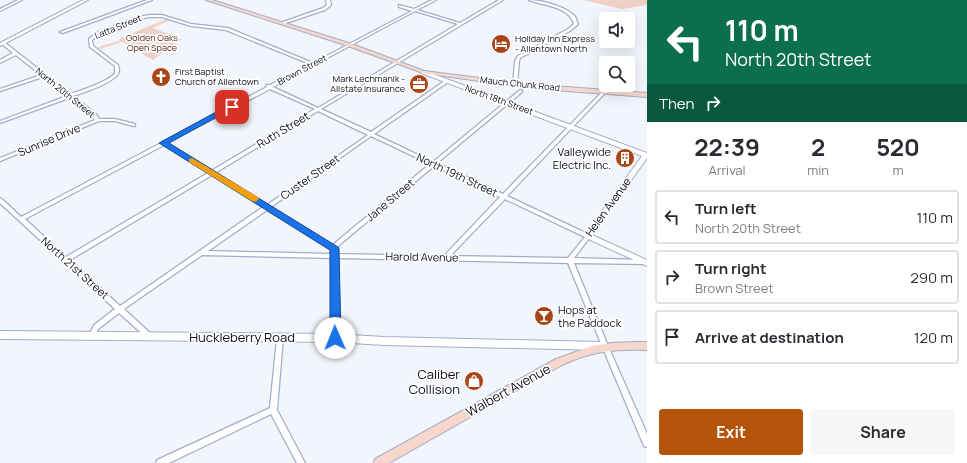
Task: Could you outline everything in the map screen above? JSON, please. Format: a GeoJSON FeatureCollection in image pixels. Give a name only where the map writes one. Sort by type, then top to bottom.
{"type":"FeatureCollection","features":[{"type":"Feature","properties":{"kind":"main road"},"geometry":{"type":"LineString","coordinates":[[208,0],[350,45]]}},
{"type":"Feature","properties":{"kind":"main road","name":"North 18th Street"},"geometry":{"type":"LineString","coordinates":[[350,45],[423,72]]}},
{"type":"Feature","properties":{"kind":"main road","name":"Mauch Chunk Road"},"geometry":{"type":"LineString","coordinates":[[423,72],[516,85],[599,91]]}},
{"type":"Feature","properties":{"kind":"main road","name":"Mauch Chunk Road"},"geometry":{"type":"LineString","coordinates":[[618,92],[647,93]]}},
{"type":"Feature","properties":{"kind":"main road","name":"Walbert Avenue"},"geometry":{"type":"LineString","coordinates":[[379,463],[559,362],[604,346],[647,346]]}},
{"type":"Feature","properties":{"kind":"street"},"geometry":{"type":"LineString","coordinates":[[0,10],[20,0]]}},
{"type":"Feature","properties":{"kind":"street"},"geometry":{"type":"LineString","coordinates":[[2,44],[86,0]]}},
{"type":"Feature","properties":{"kind":"street"},"geometry":{"type":"LineString","coordinates":[[62,32],[150,0]]}},
{"type":"Feature","properties":{"kind":"street"},"geometry":{"type":"LineString","coordinates":[[282,23],[324,9],[329,5],[328,0]]}},
{"type":"Feature","properties":{"kind":"street","name":"Brown Street"},"geometry":{"type":"LineString","coordinates":[[21,219],[434,0]]}},
{"type":"Feature","properties":{"kind":"street","name":"Ruth Street"},"geometry":{"type":"LineString","coordinates":[[66,260],[501,0]]}},
{"type":"Feature","properties":{"kind":"street"},"geometry":{"type":"LineString","coordinates":[[516,85],[517,61],[519,57],[569,30],[576,24],[575,19],[571,14],[531,0]]}},
{"type":"Feature","properties":{"kind":"street"},"geometry":{"type":"LineString","coordinates":[[400,6],[460,24]]}},
{"type":"Feature","properties":{"kind":"street","name":"Latta Street"},"geometry":{"type":"LineString","coordinates":[[0,122],[107,81],[117,72],[116,64],[91,46],[91,38],[102,32],[145,16],[162,16],[191,25],[227,29],[313,64]]}},
{"type":"Feature","properties":{"kind":"street","name":"North 20th Street"},"geometry":{"type":"LineString","coordinates":[[2,44],[44,75],[94,115],[98,120],[114,120],[133,125]]}},
{"type":"Feature","properties":{"kind":"street"},"geometry":{"type":"LineString","coordinates":[[0,62],[16,53]]}},
{"type":"Feature","properties":{"kind":"street","name":"North 18th Street"},"geometry":{"type":"LineString","coordinates":[[423,72],[647,155]]}},
{"type":"Feature","properties":{"kind":"street"},"geometry":{"type":"LineString","coordinates":[[0,90],[44,75]]}},
{"type":"Feature","properties":{"kind":"street","name":"Custer Street"},"geometry":{"type":"LineString","coordinates":[[92,336],[96,327],[120,308],[268,207],[452,76]]}},
{"type":"Feature","properties":{"kind":"street","name":"North 19th Street"},"geometry":{"type":"LineString","coordinates":[[269,87],[645,262]]}},
{"type":"Feature","properties":{"kind":"street","name":"Jane Street"},"geometry":{"type":"LineString","coordinates":[[334,252],[337,244],[521,91]]}},
{"type":"Feature","properties":{"kind":"street"},"geometry":{"type":"LineString","coordinates":[[446,257],[604,92]]}},
{"type":"Feature","properties":{"kind":"street","name":"Sunrise Drive"},"geometry":{"type":"LineString","coordinates":[[0,160],[98,120]]}},
{"type":"Feature","properties":{"kind":"street"},"geometry":{"type":"LineString","coordinates":[[163,143],[268,207],[334,252],[335,338]]}},
{"type":"Feature","properties":{"kind":"street","name":"Helen Avenue"},"geometry":{"type":"LineString","coordinates":[[570,260],[647,155]]}},
{"type":"Feature","properties":{"kind":"street","name":"North 21st Street"},"geometry":{"type":"LineString","coordinates":[[0,200],[120,308],[149,337]]}},
{"type":"Feature","properties":{"kind":"street","name":"Harold Avenue"},"geometry":{"type":"LineString","coordinates":[[201,253],[334,252],[446,257],[645,262]]}},
{"type":"Feature","properties":{"kind":"street"},"geometry":{"type":"LineString","coordinates":[[570,260],[604,346],[647,443]]}},
{"type":"Feature","properties":{"kind":"street","name":"Huckleberry Road"},"geometry":{"type":"LineString","coordinates":[[0,335],[335,338],[384,342],[604,346]]}},
{"type":"Feature","properties":{"kind":"street"},"geometry":{"type":"LineString","coordinates":[[280,338],[273,410],[301,463]]}},
{"type":"Feature","properties":{"kind":"street"},"geometry":{"type":"LineString","coordinates":[[160,463],[273,410]]}},
{"type":"Feature","properties":{"kind":"green space"},"geometry":{"type":"Polygon","coordinates":[[[583,0],[647,0],[647,5],[622,9],[583,0]]]}},
{"type":"Feature","properties":{"kind":"green space","name":"Golden Oaks Open Space"},"geometry":{"type":"Polygon","coordinates":[[[166,19],[170,20],[153,28],[182,39],[153,60],[122,42],[100,49],[98,47],[119,41],[121,38],[166,19]]]}},
{"type":"Feature","properties":{"kind":"slow traffic"},"geometry":{"type":"LineString","coordinates":[[192,160],[255,199]]}},
{"type":"Feature","properties":{"kind":"place","name":"Holiday Inn Express - Allentown North"},"geometry":{"type":"Point","coordinates":[501,44]}},
{"type":"Feature","properties":{"kind":"place","name":"First Baptist Church of Allentown"},"geometry":{"type":"Point","coordinates":[161,77]}},
{"type":"Feature","properties":{"kind":"place","name":"Mark Lechmanik - Allstate Insurance"},"geometry":{"type":"Point","coordinates":[419,84]}},
{"type":"Feature","properties":{"kind":"place","name":"Valleywide Electric Inc."},"geometry":{"type":"Point","coordinates":[625,158]}},
{"type":"Feature","properties":{"kind":"place","name":"Hops at the Paddock"},"geometry":{"type":"Point","coordinates":[544,316]}},
{"type":"Feature","properties":{"kind":"place","name":"Caliber Collision"},"geometry":{"type":"Point","coordinates":[474,381]}},
{"type":"Feature","properties":{"kind":"route"},"geometry":{"type":"LineString","coordinates":[[232,107],[163,143],[334,249],[335,338]]}}]}
